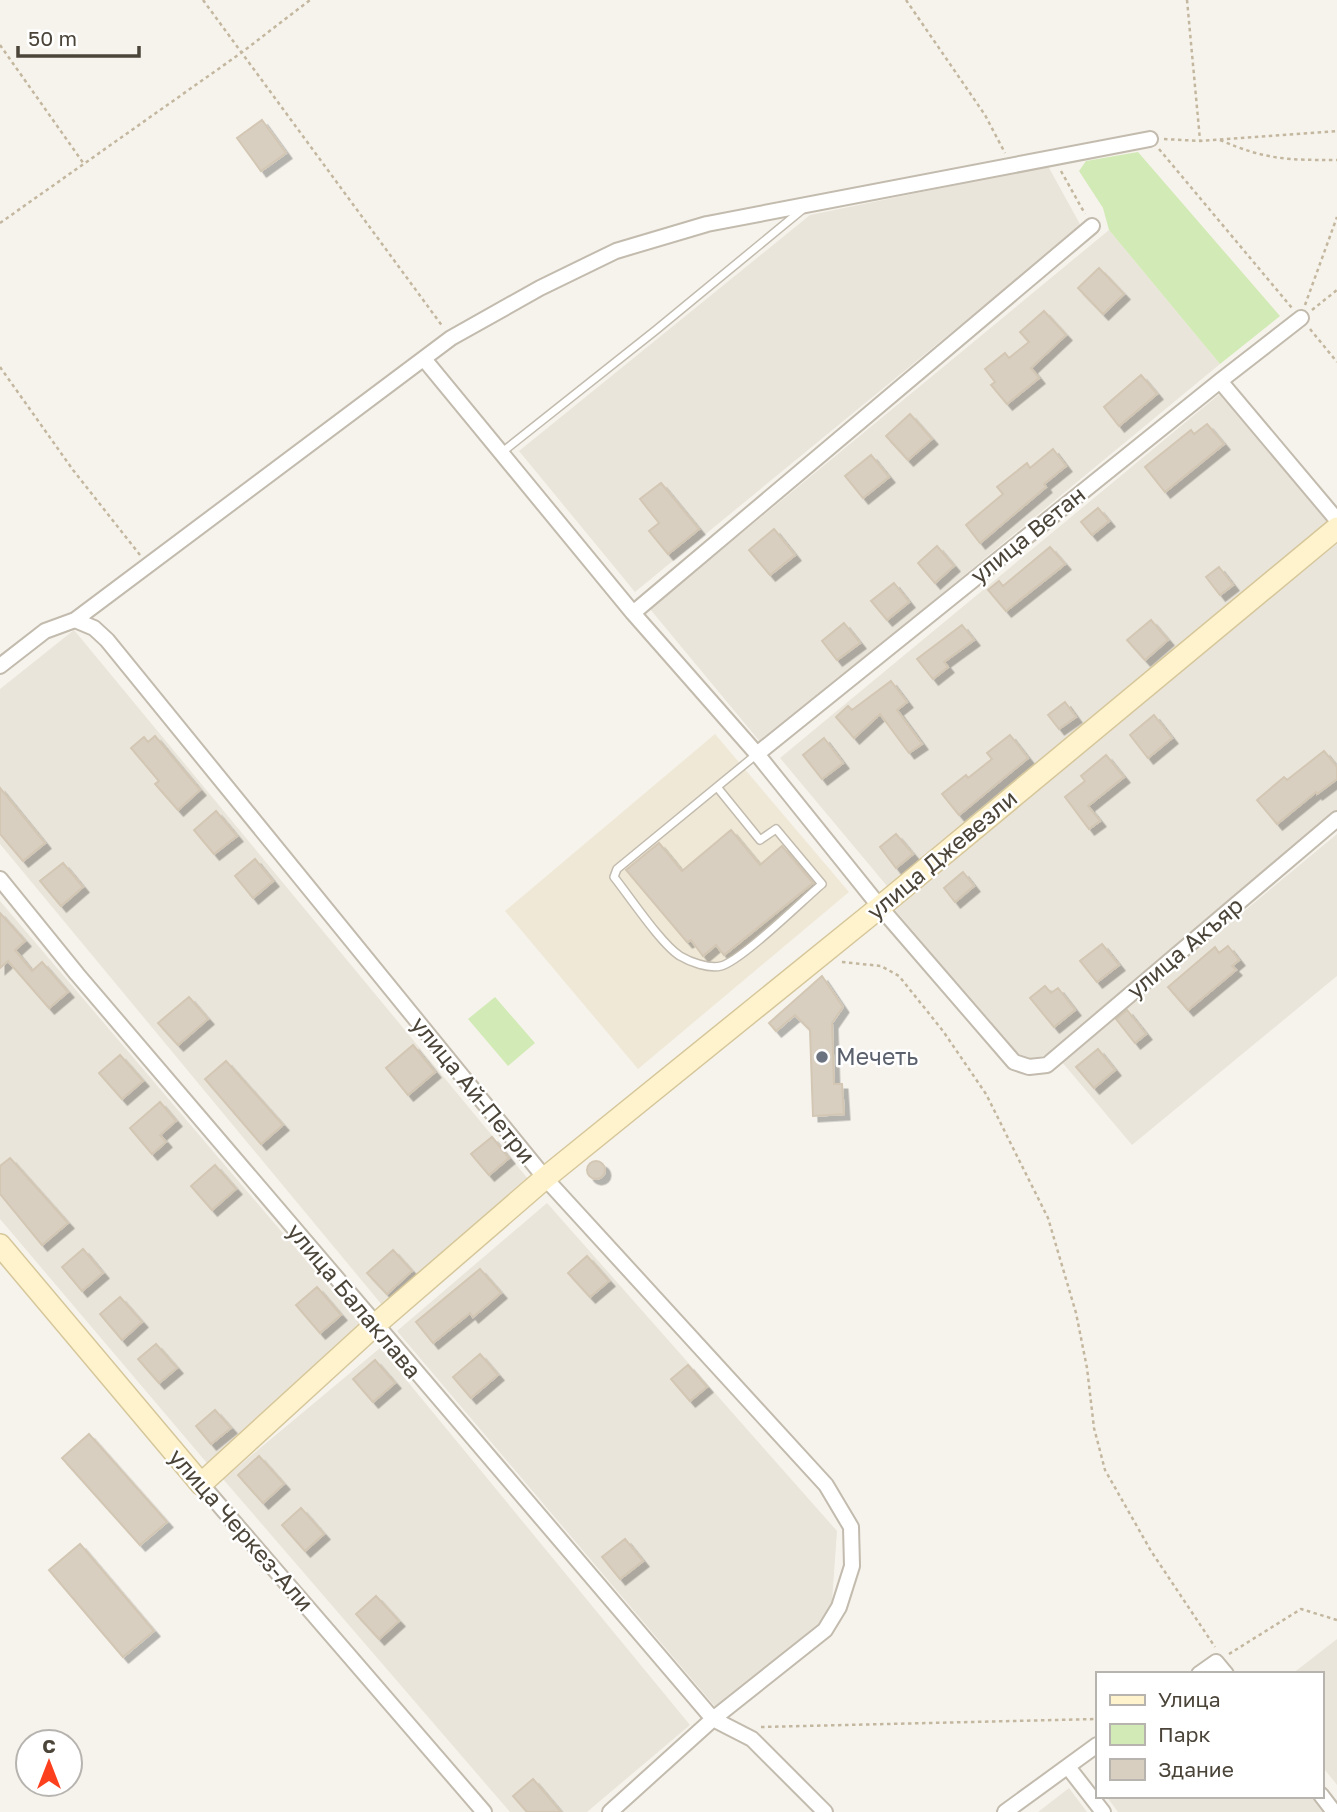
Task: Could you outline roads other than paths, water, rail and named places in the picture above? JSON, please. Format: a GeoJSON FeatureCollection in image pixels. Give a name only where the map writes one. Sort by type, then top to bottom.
{"type":"FeatureCollection","features":[{"type":"Feature","properties":{"kind":"street"},"geometry":{"type":"LineString","coordinates":[[0,666],[45,631],[75,621],[451,338],[540,288],[616,251],[707,224],[1150,139]]}},
{"type":"Feature","properties":{"kind":"street"},"geometry":{"type":"LineString","coordinates":[[633,613],[1092,226]]}},
{"type":"Feature","properties":{"kind":"street","name":"улица Ветан"},"geometry":{"type":"LineString","coordinates":[[757,754],[1301,318]]}},
{"type":"Feature","properties":{"kind":"street"},"geometry":{"type":"LineString","coordinates":[[424,359],[633,613],[757,754],[880,907]]}},
{"type":"Feature","properties":{"kind":"street"},"geometry":{"type":"LineString","coordinates":[[1220,381],[1337,520]]}},
{"type":"Feature","properties":{"kind":"street","name":"улица Джевезли"},"geometry":{"type":"LineString","coordinates":[[201,1484],[374,1325],[545,1178],[880,907],[1337,528]]}},
{"type":"Feature","properties":{"kind":"street","name":"улица Ай-Петри"},"geometry":{"type":"LineString","coordinates":[[75,621],[94,628],[107,640],[545,1178],[826,1485],[850,1527],[852,1566],[839,1606],[825,1630],[713,1719]]}},
{"type":"Feature","properties":{"kind":"street","name":"улица Акъяр"},"geometry":{"type":"LineString","coordinates":[[880,907],[1014,1062],[1030,1067],[1047,1065],[1337,819]]}},
{"type":"Feature","properties":{"kind":"street","name":"улица Балаклава"},"geometry":{"type":"LineString","coordinates":[[0,878],[85,984],[374,1325],[713,1719]]}},
{"type":"Feature","properties":{"kind":"street","name":"улица Черкез-Али"},"geometry":{"type":"LineString","coordinates":[[0,1245],[201,1484],[485,1812]]}},
{"type":"Feature","properties":{"kind":"street"},"geometry":{"type":"LineString","coordinates":[[1202,1672],[1219,1660],[1225,1672]]}},
{"type":"Feature","properties":{"kind":"street"},"geometry":{"type":"LineString","coordinates":[[610,1812],[713,1719],[752,1739],[825,1812]]}},
{"type":"Feature","properties":{"kind":"street"},"geometry":{"type":"LineString","coordinates":[[1006,1812],[1096,1746]]}},
{"type":"Feature","properties":{"kind":"street"},"geometry":{"type":"LineString","coordinates":[[1068,1767],[1103,1812]]}},
{"type":"Feature","properties":{"kind":"street"},"geometry":{"type":"LineString","coordinates":[[1323,1798],[1334,1812]]}},
{"type":"Feature","properties":{"kind":"lane"},"geometry":{"type":"LineString","coordinates":[[501,453],[809,204]]}},
{"type":"Feature","properties":{"kind":"lane"},"geometry":{"type":"LineString","coordinates":[[717,787],[760,840],[776,829],[822,884],[743,952],[721,966],[703,965],[680,956],[668,945],[614,877],[617,870],[717,787],[757,754]]}},
{"type":"Feature","properties":{"kind":"place","name":"Мечеть"},"geometry":{"type":"Point","coordinates":[822,1057]}}]}
